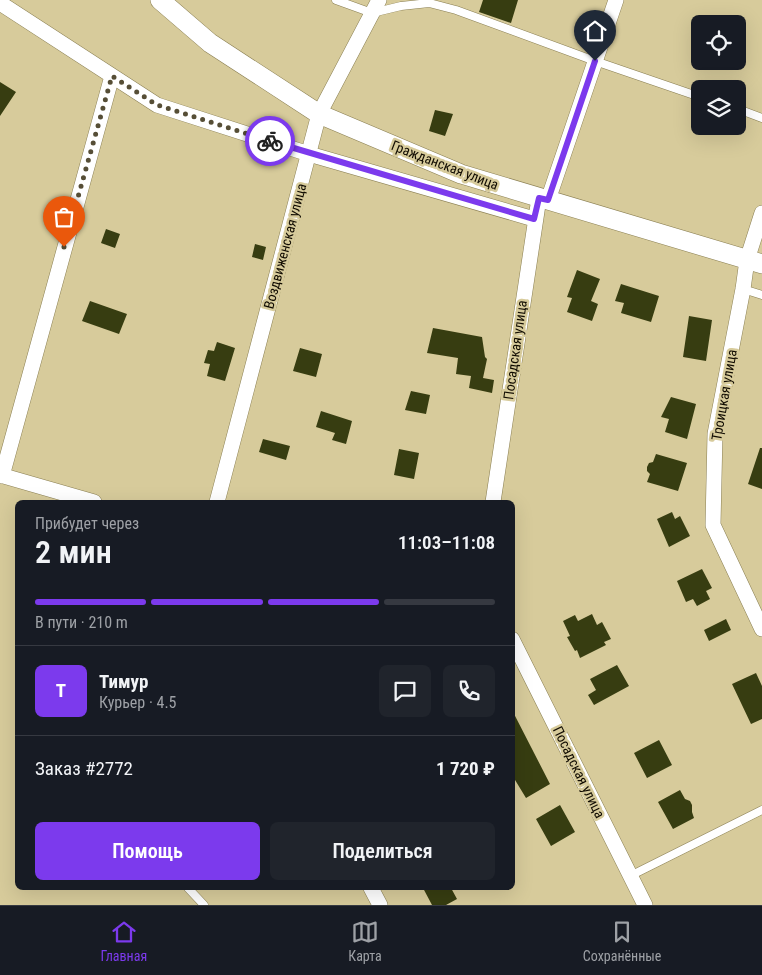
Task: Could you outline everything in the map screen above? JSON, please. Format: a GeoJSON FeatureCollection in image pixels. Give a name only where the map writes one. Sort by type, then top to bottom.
{"type":"FeatureCollection","features":[{"type":"Feature","properties":{"kind":"street","name":"Гражданская улица"},"geometry":{"type":"LineString","coordinates":[[160,0],[210,43],[319,114],[461,174],[754,262]]}},
{"type":"Feature","properties":{"kind":"street","name":"Посадская улица"},"geometry":{"type":"LineString","coordinates":[[493,500],[534,219],[595,61],[616,0]]}},
{"type":"Feature","properties":{"kind":"street"},"geometry":{"type":"LineString","coordinates":[[0,3],[157,105],[309,154],[534,219]]}},
{"type":"Feature","properties":{"kind":"street","name":"Воздвиженская улица"},"geometry":{"type":"LineString","coordinates":[[218,500],[319,114],[376,6]]}},
{"type":"Feature","properties":{"kind":"street"},"geometry":{"type":"LineString","coordinates":[[87,500],[1,476],[112,76]]}},
{"type":"Feature","properties":{"kind":"street","name":"Троицкая улица"},"geometry":{"type":"LineString","coordinates":[[762,213],[754,262],[743,289],[715,434],[713,525],[762,629]]}},
{"type":"Feature","properties":{"kind":"street","name":"Посадская улица"},"geometry":{"type":"LineString","coordinates":[[515,645],[645,905]]}},
{"type":"Feature","properties":{"kind":"street"},"geometry":{"type":"LineString","coordinates":[[372,890],[380,905]]}},
{"type":"Feature","properties":{"kind":"lane"},"geometry":{"type":"LineString","coordinates":[[336,0],[376,6],[429,3],[456,10],[691,94]]}},
{"type":"Feature","properties":{"kind":"lane"},"geometry":{"type":"LineString","coordinates":[[746,113],[762,118]]}},
{"type":"Feature","properties":{"kind":"lane"},"geometry":{"type":"LineString","coordinates":[[743,289],[762,295]]}},
{"type":"Feature","properties":{"kind":"lane"},"geometry":{"type":"LineString","coordinates":[[630,876],[762,810]]}},
{"type":"Feature","properties":{"kind":"lane"},"geometry":{"type":"LineString","coordinates":[[190,890],[204,905]]}},
{"type":"Feature","properties":{"kind":"building"},"geometry":{"type":"Polygon","coordinates":[[[483,0],[518,0],[511,23],[479,12],[483,0]]]}},
{"type":"Feature","properties":{"kind":"building"},"geometry":{"type":"Polygon","coordinates":[[[0,82],[16,92],[0,116],[0,82]]]}},
{"type":"Feature","properties":{"kind":"building"},"geometry":{"type":"Polygon","coordinates":[[[435,110],[453,114],[445,136],[429,131],[435,110]]]}},
{"type":"Feature","properties":{"kind":"building"},"geometry":{"type":"Polygon","coordinates":[[[106,229],[120,234],[115,248],[101,243],[106,229]]]}},
{"type":"Feature","properties":{"kind":"building"},"geometry":{"type":"Polygon","coordinates":[[[255,244],[266,247],[263,260],[252,257],[255,244]]]}},
{"type":"Feature","properties":{"kind":"building"},"geometry":{"type":"Polygon","coordinates":[[[577,270],[600,279],[591,301],[598,304],[592,321],[567,312],[572,298],[567,297],[577,270]]]}},
{"type":"Feature","properties":{"kind":"building"},"geometry":{"type":"Polygon","coordinates":[[[621,284],[659,296],[651,322],[621,313],[624,303],[615,301],[621,284]]]}},
{"type":"Feature","properties":{"kind":"building"},"geometry":{"type":"Polygon","coordinates":[[[90,301],[127,314],[119,334],[82,321],[90,301]]]}},
{"type":"Feature","properties":{"kind":"building"},"geometry":{"type":"Polygon","coordinates":[[[689,316],[712,320],[706,361],[683,357],[689,316]]]}},
{"type":"Feature","properties":{"kind":"building"},"geometry":{"type":"Polygon","coordinates":[[[433,328],[482,337],[485,357],[487,359],[483,378],[494,380],[492,393],[469,388],[471,376],[456,374],[458,358],[427,353],[433,328]]]}},
{"type":"Feature","properties":{"kind":"building"},"geometry":{"type":"Polygon","coordinates":[[[217,342],[235,348],[225,381],[207,376],[210,364],[204,363],[208,350],[214,351],[217,342]]]}},
{"type":"Feature","properties":{"kind":"building"},"geometry":{"type":"Polygon","coordinates":[[[300,348],[322,354],[316,377],[293,371],[300,348]]]}},
{"type":"Feature","properties":{"kind":"building"},"geometry":{"type":"Polygon","coordinates":[[[411,391],[430,395],[426,414],[405,410],[411,391]]]}},
{"type":"Feature","properties":{"kind":"building"},"geometry":{"type":"Polygon","coordinates":[[[671,397],[696,404],[687,439],[665,432],[669,419],[661,417],[671,397]]]}},
{"type":"Feature","properties":{"kind":"building"},"geometry":{"type":"Polygon","coordinates":[[[321,411],[352,421],[346,444],[332,440],[335,433],[316,427],[321,411]]]}},
{"type":"Feature","properties":{"kind":"building"},"geometry":{"type":"Polygon","coordinates":[[[263,439],[290,446],[286,460],[259,452],[263,439]]]}},
{"type":"Feature","properties":{"kind":"building"},"geometry":{"type":"Polygon","coordinates":[[[760,448],[762,448],[762,489],[748,484],[760,448]]]}},
{"type":"Feature","properties":{"kind":"building"},"geometry":{"type":"Polygon","coordinates":[[[399,449],[419,453],[414,479],[394,475],[399,449]]]}},
{"type":"Feature","properties":{"kind":"building"},"geometry":{"type":"Polygon","coordinates":[[[656,454],[687,463],[678,491],[647,482],[650,474],[647,471],[647,467],[649,463],[653,462],[656,454]]]}},
{"type":"Feature","properties":{"kind":"building"},"geometry":{"type":"Polygon","coordinates":[[[672,512],[675,519],[680,516],[690,536],[669,547],[657,519],[672,512]]]}},
{"type":"Feature","properties":{"kind":"building"},"geometry":{"type":"Polygon","coordinates":[[[702,569],[712,588],[706,591],[710,599],[697,606],[693,599],[686,602],[677,581],[702,569]]]}},
{"type":"Feature","properties":{"kind":"building"},"geometry":{"type":"Polygon","coordinates":[[[592,614],[597,625],[602,622],[611,639],[604,642],[606,645],[580,658],[577,650],[575,651],[567,637],[570,636],[563,621],[575,615],[578,621],[592,614]]]}},
{"type":"Feature","properties":{"kind":"building"},"geometry":{"type":"Polygon","coordinates":[[[726,619],[731,630],[709,641],[704,630],[726,619]]]}},
{"type":"Feature","properties":{"kind":"building"},"geometry":{"type":"Polygon","coordinates":[[[617,665],[629,686],[594,705],[588,695],[596,690],[590,679],[617,665]]]}},
{"type":"Feature","properties":{"kind":"building"},"geometry":{"type":"Polygon","coordinates":[[[756,673],[762,686],[762,719],[751,724],[732,684],[756,673]]]}},
{"type":"Feature","properties":{"kind":"building"},"geometry":{"type":"Polygon","coordinates":[[[515,716],[550,784],[526,798],[515,780],[515,716]]]}},
{"type":"Feature","properties":{"kind":"building"},"geometry":{"type":"Polygon","coordinates":[[[659,740],[672,765],[647,778],[634,753],[659,740]]]}},
{"type":"Feature","properties":{"kind":"building"},"geometry":{"type":"Polygon","coordinates":[[[680,790],[685,799],[690,801],[692,805],[694,818],[673,829],[658,802],[680,790]]]}},
{"type":"Feature","properties":{"kind":"building"},"geometry":{"type":"Polygon","coordinates":[[[560,805],[575,832],[551,846],[536,819],[560,805]]]}},
{"type":"Feature","properties":{"kind":"building"},"geometry":{"type":"Polygon","coordinates":[[[424,890],[452,890],[457,899],[446,905],[432,905],[424,890]]]}},
{"type":"Feature","properties":{"kind":"way so far"},"geometry":{"type":"LineString","coordinates":[[64,247],[112,76],[157,105],[270,141]]}},
{"type":"Feature","properties":{"kind":"route"},"geometry":{"type":"LineString","coordinates":[[270,141],[534,219],[539,198],[548,200],[595,61]]}}]}
